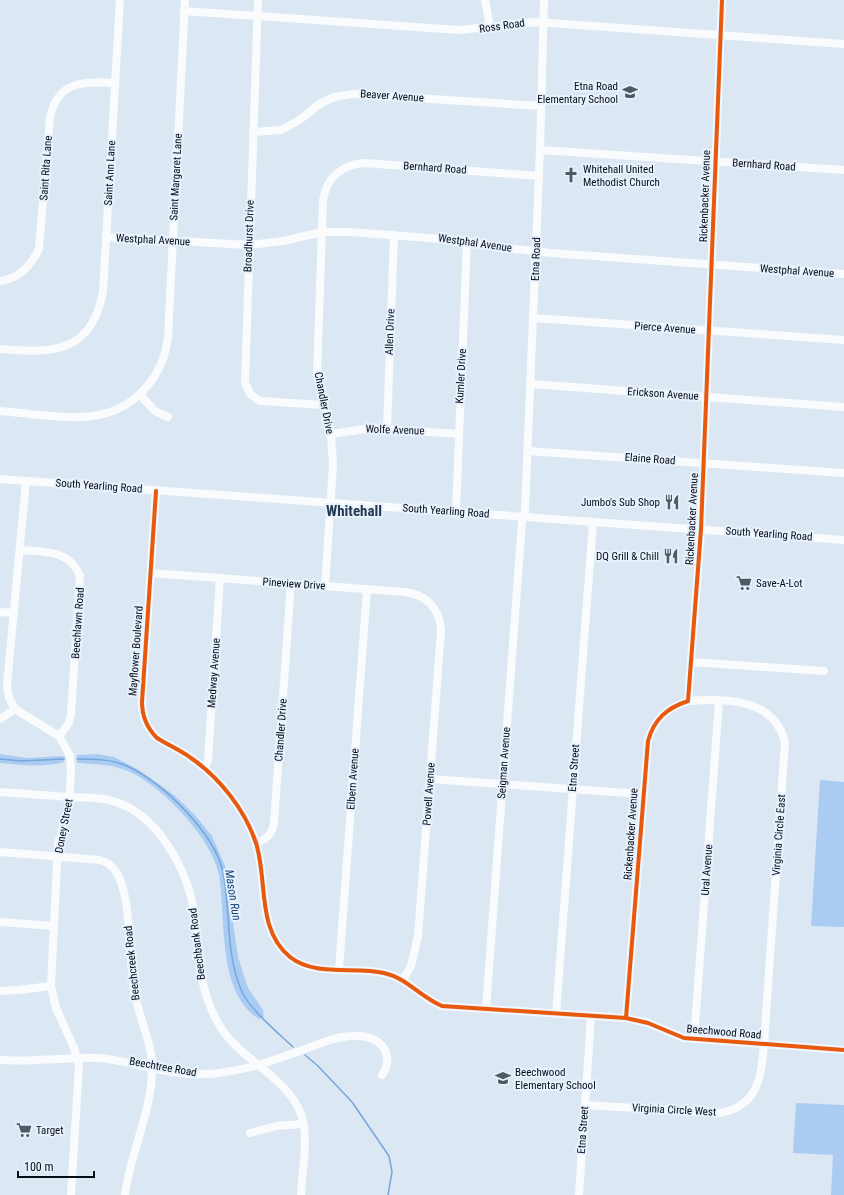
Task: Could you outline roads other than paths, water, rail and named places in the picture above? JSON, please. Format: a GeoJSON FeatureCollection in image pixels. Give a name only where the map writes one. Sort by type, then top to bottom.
{"type":"FeatureCollection","features":[{"type":"Feature","properties":{"kind":"street","name":"Saint Ann Lane"},"geometry":{"type":"LineString","coordinates":[[0,349],[48,351],[69,345],[78,339],[96,318],[103,292],[120,0]]}},
{"type":"Feature","properties":{"kind":"street","name":"Saint Margaret Lane"},"geometry":{"type":"LineString","coordinates":[[0,411],[90,417],[118,409],[140,394],[156,374],[167,347],[185,0]]}},
{"type":"Feature","properties":{"kind":"street","name":"Broadhurst Drive"},"geometry":{"type":"LineString","coordinates":[[258,0],[249,245],[246,386],[250,394],[260,401],[323,405]]}},
{"type":"Feature","properties":{"kind":"street"},"geometry":{"type":"LineString","coordinates":[[486,0],[490,27]]}},
{"type":"Feature","properties":{"kind":"street","name":"Etna Road"},"geometry":{"type":"LineString","coordinates":[[523,517],[525,510],[531,384],[544,0]]}},
{"type":"Feature","properties":{"kind":"street","name":"Rickenbacker Avenue"},"geometry":{"type":"LineString","coordinates":[[626,1018],[646,748],[653,726],[668,710],[688,701],[701,530],[722,0]]}},
{"type":"Feature","properties":{"kind":"street","name":"Ross Road"},"geometry":{"type":"LineString","coordinates":[[184,11],[459,30],[524,22],[844,44]]}},
{"type":"Feature","properties":{"kind":"street","name":"Saint Rita Lane"},"geometry":{"type":"LineString","coordinates":[[0,280],[10,279],[21,273],[31,264],[39,248],[50,118],[53,106],[67,89],[80,83],[115,83]]}},
{"type":"Feature","properties":{"kind":"street","name":"Beaver Avenue"},"geometry":{"type":"LineString","coordinates":[[253,132],[281,130],[298,121],[321,103],[334,97],[353,94],[541,106]]}},
{"type":"Feature","properties":{"kind":"street","name":"Bernhard Road"},"geometry":{"type":"LineString","coordinates":[[540,150],[844,170]]}},
{"type":"Feature","properties":{"kind":"street","name":"Bernhard Road"},"geometry":{"type":"LineString","coordinates":[[335,175],[348,166],[364,163],[539,176]]}},
{"type":"Feature","properties":{"kind":"street","name":"Chandler Drive"},"geometry":{"type":"LineString","coordinates":[[325,586],[332,503],[333,465],[331,434],[319,386],[317,358],[324,193],[335,175]]}},
{"type":"Feature","properties":{"kind":"street","name":"Westphal Avenue"},"geometry":{"type":"LineString","coordinates":[[106,237],[249,245],[283,241],[322,232],[350,232],[467,241],[536,252],[844,274]]}},
{"type":"Feature","properties":{"kind":"street","name":"Allen Drive"},"geometry":{"type":"LineString","coordinates":[[387,429],[394,235]]}},
{"type":"Feature","properties":{"kind":"street","name":"Kumler Drive"},"geometry":{"type":"LineString","coordinates":[[456,512],[467,241]]}},
{"type":"Feature","properties":{"kind":"street","name":"Pierce Avenue"},"geometry":{"type":"LineString","coordinates":[[533,318],[844,340]]}},
{"type":"Feature","properties":{"kind":"street","name":"Erickson Avenue"},"geometry":{"type":"LineString","coordinates":[[531,384],[844,407]]}},
{"type":"Feature","properties":{"kind":"street"},"geometry":{"type":"LineString","coordinates":[[140,394],[155,410],[168,417]]}},
{"type":"Feature","properties":{"kind":"street","name":"Wolfe Avenue"},"geometry":{"type":"LineString","coordinates":[[331,434],[359,430],[387,429],[459,434]]}},
{"type":"Feature","properties":{"kind":"street","name":"Elaine Road"},"geometry":{"type":"LineString","coordinates":[[528,451],[844,473]]}},
{"type":"Feature","properties":{"kind":"street","name":"South Yearling Road"},"geometry":{"type":"LineString","coordinates":[[0,479],[844,540]]}},
{"type":"Feature","properties":{"kind":"street"},"geometry":{"type":"LineString","coordinates":[[0,719],[15,709],[9,698],[7,685],[13,613],[21,550],[26,481]]}},
{"type":"Feature","properties":{"kind":"street","name":"Mayflower Boulevard"},"geometry":{"type":"LineString","coordinates":[[156,491],[142,702],[144,717],[157,738],[204,768],[231,797],[241,811],[256,843],[263,875],[268,923],[274,938],[289,956],[301,963],[310,966],[383,973],[403,980],[432,1002],[442,1006],[486,1009]]}},
{"type":"Feature","properties":{"kind":"street","name":"Seigman Avenue"},"geometry":{"type":"LineString","coordinates":[[486,1009],[523,517]]}},
{"type":"Feature","properties":{"kind":"street","name":"Etna Street"},"geometry":{"type":"LineString","coordinates":[[556,1014],[593,522]]}},
{"type":"Feature","properties":{"kind":"street","name":"Beechlawn Road"},"geometry":{"type":"LineString","coordinates":[[21,550],[61,555],[73,563],[80,576],[71,714],[69,723],[59,736]]}},
{"type":"Feature","properties":{"kind":"street","name":"Pineview Drive"},"geometry":{"type":"LineString","coordinates":[[151,573],[413,593],[421,596],[433,606]]}},
{"type":"Feature","properties":{"kind":"street","name":"Medway Avenue"},"geometry":{"type":"LineString","coordinates":[[204,768],[208,760],[220,578]]}},
{"type":"Feature","properties":{"kind":"street","name":"Chandler Drive"},"geometry":{"type":"LineString","coordinates":[[256,843],[262,841],[271,834],[274,823],[291,583]]}},
{"type":"Feature","properties":{"kind":"street","name":"Elbern Avenue"},"geometry":{"type":"LineString","coordinates":[[339,969],[367,589]]}},
{"type":"Feature","properties":{"kind":"street","name":"Powell Avenue"},"geometry":{"type":"LineString","coordinates":[[403,980],[411,966],[418,936],[441,631],[439,618],[433,606]]}},
{"type":"Feature","properties":{"kind":"street"},"geometry":{"type":"LineString","coordinates":[[0,612],[13,613]]}},
{"type":"Feature","properties":{"kind":"street"},"geometry":{"type":"LineString","coordinates":[[691,662],[824,671]]}},
{"type":"Feature","properties":{"kind":"street","name":"Virginia Circle East"},"geometry":{"type":"LineString","coordinates":[[688,701],[719,701],[752,704],[766,712],[777,723],[784,742],[764,1044]]}},
{"type":"Feature","properties":{"kind":"street","name":"Ural Avenue"},"geometry":{"type":"LineString","coordinates":[[694,1040],[719,701]]}},
{"type":"Feature","properties":{"kind":"street","name":"Doney Street"},"geometry":{"type":"LineString","coordinates":[[15,709],[59,736],[70,756],[70,797],[58,844],[51,986],[56,1008],[78,1058],[79,1084],[71,1195]]}},
{"type":"Feature","properties":{"kind":"street"},"geometry":{"type":"LineString","coordinates":[[430,779],[643,794]]}},
{"type":"Feature","properties":{"kind":"street","name":"Beechbank Road"},"geometry":{"type":"LineString","coordinates":[[0,792],[109,800],[128,808],[146,821],[168,846],[181,866],[188,884],[194,908],[202,983],[212,1012],[228,1038],[288,1092],[298,1106],[305,1138],[301,1195]]}},
{"type":"Feature","properties":{"kind":"street","name":"Beechcreek Road"},"geometry":{"type":"LineString","coordinates":[[0,852],[100,860],[110,865],[117,874],[124,892],[128,918],[134,992],[149,1042],[153,1066],[150,1096],[131,1160],[125,1195]]}},
{"type":"Feature","properties":{"kind":"street"},"geometry":{"type":"LineString","coordinates":[[0,922],[53,926]]}},
{"type":"Feature","properties":{"kind":"street"},"geometry":{"type":"LineString","coordinates":[[0,991],[37,989],[51,986]]}},
{"type":"Feature","properties":{"kind":"street","name":"Beechwood Road"},"geometry":{"type":"LineString","coordinates":[[486,1009],[626,1018],[648,1022],[677,1036],[694,1040],[844,1050]]}},
{"type":"Feature","properties":{"kind":"street","name":"Etna Street"},"geometry":{"type":"LineString","coordinates":[[579,1195],[591,1016]]}},
{"type":"Feature","properties":{"kind":"street","name":"Beechtree Road"},"geometry":{"type":"LineString","coordinates":[[0,1060],[28,1061],[78,1058],[119,1060],[188,1074],[207,1074],[235,1071],[258,1066],[333,1039],[361,1036],[378,1044],[386,1053],[388,1058],[388,1067],[382,1075]]}},
{"type":"Feature","properties":{"kind":"street","name":"Virginia Circle West"},"geometry":{"type":"LineString","coordinates":[[585,1105],[709,1113],[725,1112],[741,1106],[756,1089],[760,1074],[764,1044]]}},
{"type":"Feature","properties":{"kind":"street"},"geometry":{"type":"LineString","coordinates":[[250,1133],[277,1126],[303,1124]]}},
{"type":"Feature","properties":{"kind":"waterway","name":"Mason Run"},"geometry":{"type":"LineString","coordinates":[[0,759],[21,761],[64,759]]}},
{"type":"Feature","properties":{"kind":"waterway","name":"Mason Run"},"geometry":{"type":"LineString","coordinates":[[77,759],[96,759],[127,766],[156,784],[171,796],[198,825],[218,857],[223,872],[231,950],[237,980],[247,1001],[259,1015],[293,1047]]}},
{"type":"Feature","properties":{"kind":"waterway","name":"Mason Run"},"geometry":{"type":"LineString","coordinates":[[305,1055],[318,1066],[352,1102],[389,1156],[392,1172],[388,1195]]}},
{"type":"Feature","properties":{"kind":"place","name":"Etna Road Elementary School"},"geometry":{"type":"Point","coordinates":[630,92]}},
{"type":"Feature","properties":{"kind":"place","name":"Whitehall United Methodist Church"},"geometry":{"type":"Point","coordinates":[571,175]}},
{"type":"Feature","properties":{"kind":"place","name":"Jumbo's Sub Shop"},"geometry":{"type":"Point","coordinates":[672,502]}},
{"type":"Feature","properties":{"kind":"place","name":"DQ Grill & Chill"},"geometry":{"type":"Point","coordinates":[671,556]}},
{"type":"Feature","properties":{"kind":"place","name":"Save-A-Lot"},"geometry":{"type":"Point","coordinates":[744,583]}},
{"type":"Feature","properties":{"kind":"place","name":"Beechwood Elementary School"},"geometry":{"type":"Point","coordinates":[503,1078]}},
{"type":"Feature","properties":{"kind":"place","name":"Target"},"geometry":{"type":"Point","coordinates":[24,1130]}},
{"type":"Feature","properties":{"kind":"district","name":"Whitehall"},"geometry":{"type":"Point","coordinates":[354,511]}}]}
